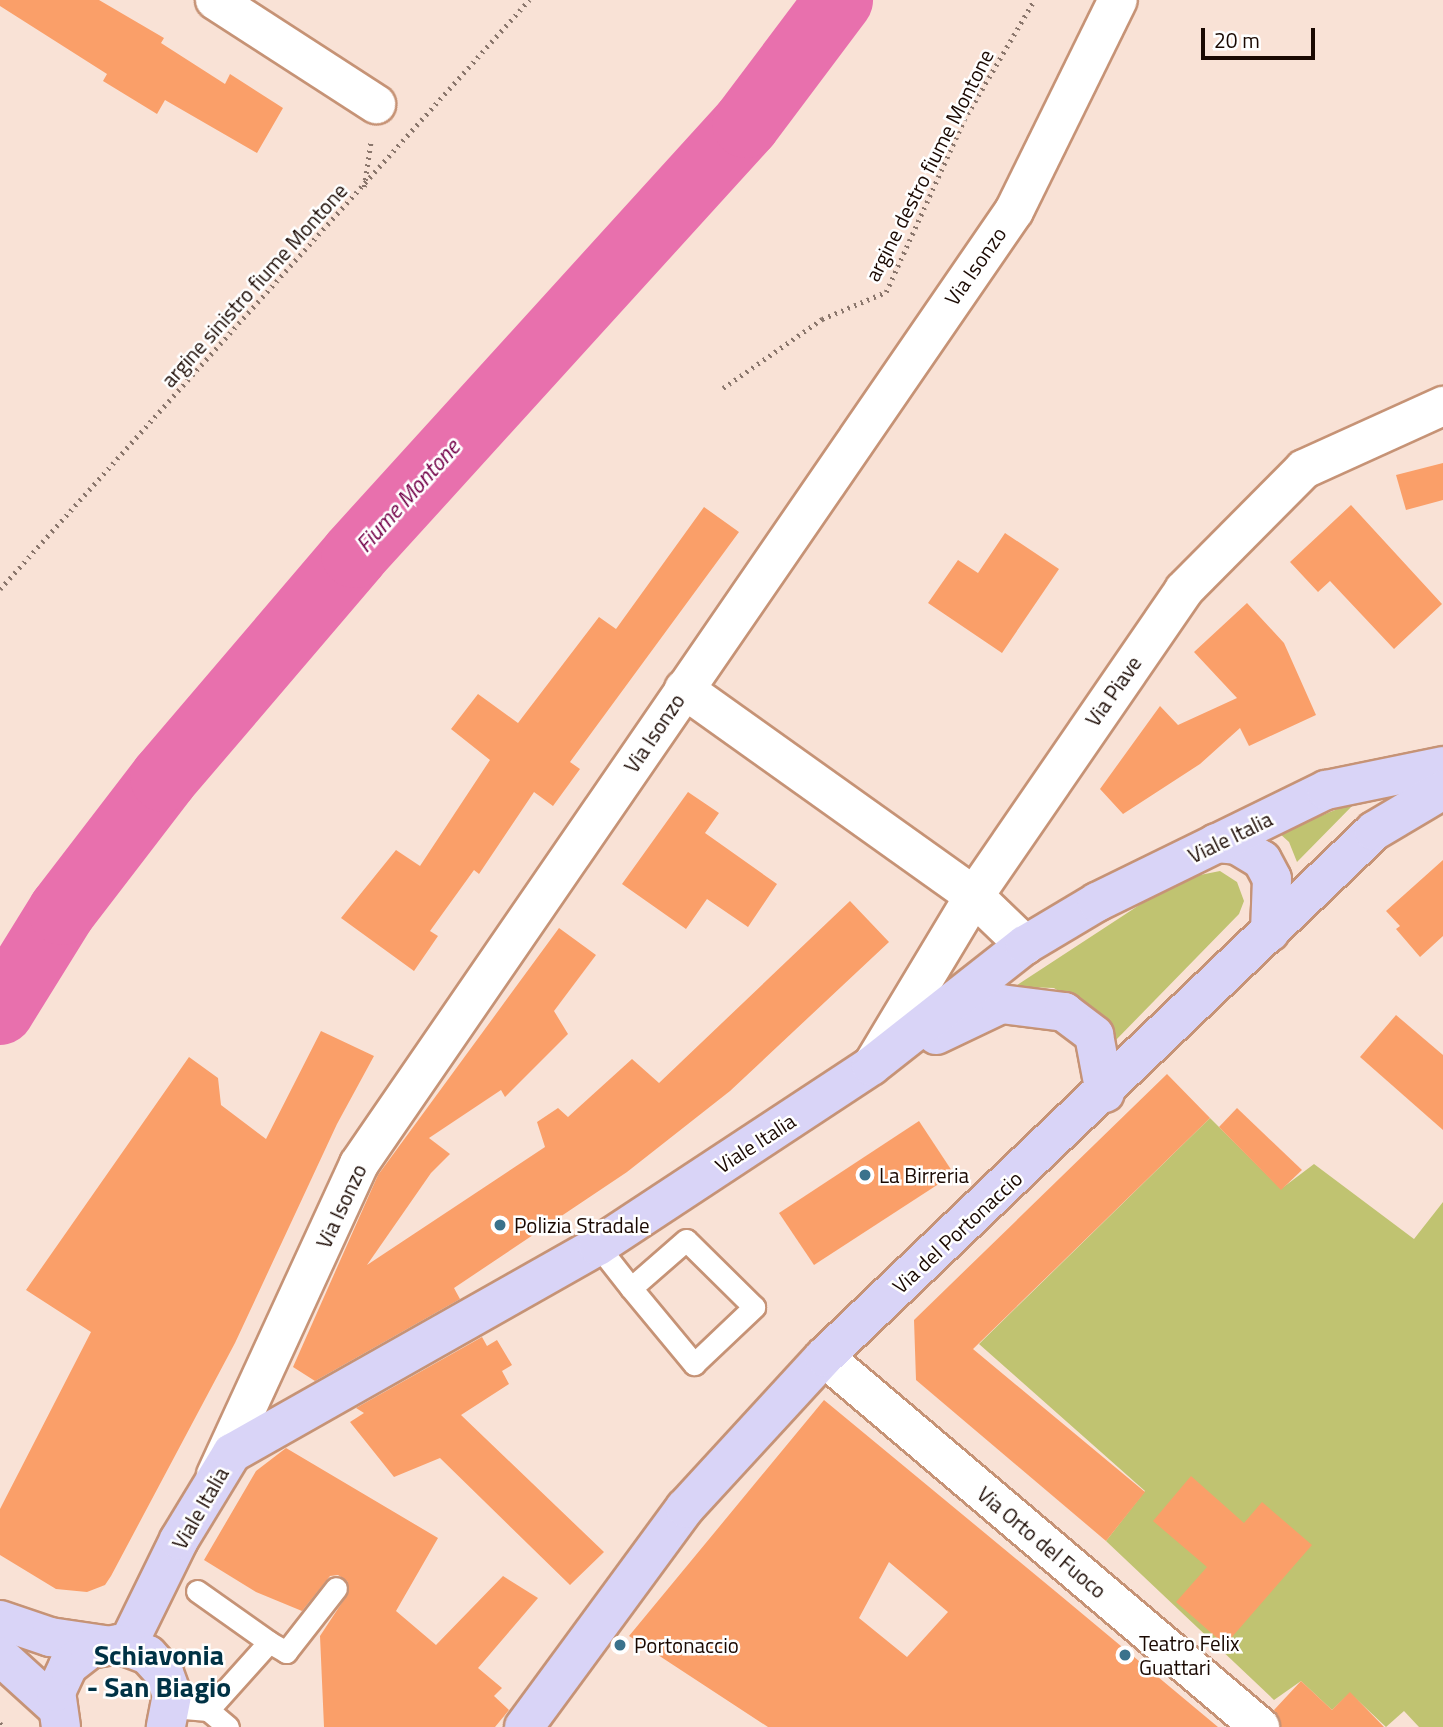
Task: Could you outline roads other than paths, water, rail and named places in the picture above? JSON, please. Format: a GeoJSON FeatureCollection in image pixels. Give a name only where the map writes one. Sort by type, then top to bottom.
{"type":"FeatureCollection","features":[{"type":"Feature","properties":{"kind":"main road","name":"Viale Italia"},"geometry":{"type":"LineString","coordinates":[[125,1635],[232,1453],[598,1246],[871,1066],[1025,944],[1097,902],[1326,790],[1443,766]]}},
{"type":"Feature","properties":{"kind":"main road","name":"Via del Portonaccio"},"geometry":{"type":"LineString","coordinates":[[524,1727],[685,1508],[824,1357],[1105,1093],[1374,831],[1443,790]]}},
{"type":"Feature","properties":{"kind":"main road"},"geometry":{"type":"LineString","coordinates":[[1216,844],[1237,845],[1262,860],[1272,880],[1270,932]]}},
{"type":"Feature","properties":{"kind":"main road"},"geometry":{"type":"LineString","coordinates":[[871,1066],[1001,1004],[1064,1012],[1094,1035],[1105,1093]]}},
{"type":"Feature","properties":{"kind":"main road"},"geometry":{"type":"LineString","coordinates":[[0,1620],[50,1637],[125,1635],[164,1673],[182,1715]]}},
{"type":"Feature","properties":{"kind":"main road"},"geometry":{"type":"LineString","coordinates":[[58,1721],[60,1679],[68,1667],[84,1653],[125,1635]]}},
{"type":"Feature","properties":{"kind":"main road"},"geometry":{"type":"LineString","coordinates":[[0,1656],[58,1721]]}},
{"type":"Feature","properties":{"kind":"street"},"geometry":{"type":"LineString","coordinates":[[215,0],[376,104]]}},
{"type":"Feature","properties":{"kind":"street","name":"Via Isonzo"},"geometry":{"type":"LineString","coordinates":[[214,1480],[359,1164],[1014,211],[1118,0]]}},
{"type":"Feature","properties":{"kind":"street","name":"Via Piave"},"geometry":{"type":"LineString","coordinates":[[871,1066],[974,896],[1184,590],[1304,469],[1443,405]]}},
{"type":"Feature","properties":{"kind":"street"},"geometry":{"type":"LineString","coordinates":[[684,689],[974,896],[1025,944]]}},
{"type":"Feature","properties":{"kind":"street","name":"Via Orto del Fuoco"},"geometry":{"type":"LineString","coordinates":[[824,1357],[1260,1727]]}},
{"type":"Feature","properties":{"kind":"lane"},"geometry":{"type":"LineString","coordinates":[[598,1246],[631,1288],[694,1364],[754,1307],[686,1240],[631,1288]]}},
{"type":"Feature","properties":{"kind":"lane"},"geometry":{"type":"LineString","coordinates":[[197,1591],[286,1652],[336,1588]]}},
{"type":"Feature","properties":{"kind":"lane"},"geometry":{"type":"LineString","coordinates":[[182,1715],[270,1642]]}},
{"type":"Feature","properties":{"kind":"lane"},"geometry":{"type":"LineString","coordinates":[[182,1715],[228,1727]]}},
{"type":"Feature","properties":{"kind":"waterway","name":"Fiume Montone"},"geometry":{"type":"LineString","coordinates":[[0,1011],[62,911],[164,778],[355,554],[746,124],[839,0]]}},
{"type":"Feature","properties":{"kind":"place","name":"La Birreria"},"geometry":{"type":"Point","coordinates":[865,1175]}},
{"type":"Feature","properties":{"kind":"place","name":"Polizia Stradale"},"geometry":{"type":"Point","coordinates":[500,1225]}},
{"type":"Feature","properties":{"kind":"place","name":"Portonaccio"},"geometry":{"type":"Point","coordinates":[620,1645]}},
{"type":"Feature","properties":{"kind":"place","name":"Teatro Felix Guattari"},"geometry":{"type":"Point","coordinates":[1125,1655]}},
{"type":"Feature","properties":{"kind":"district","name":"Schiavonia - San Biagio"},"geometry":{"type":"Point","coordinates":[159,1671]}}]}
